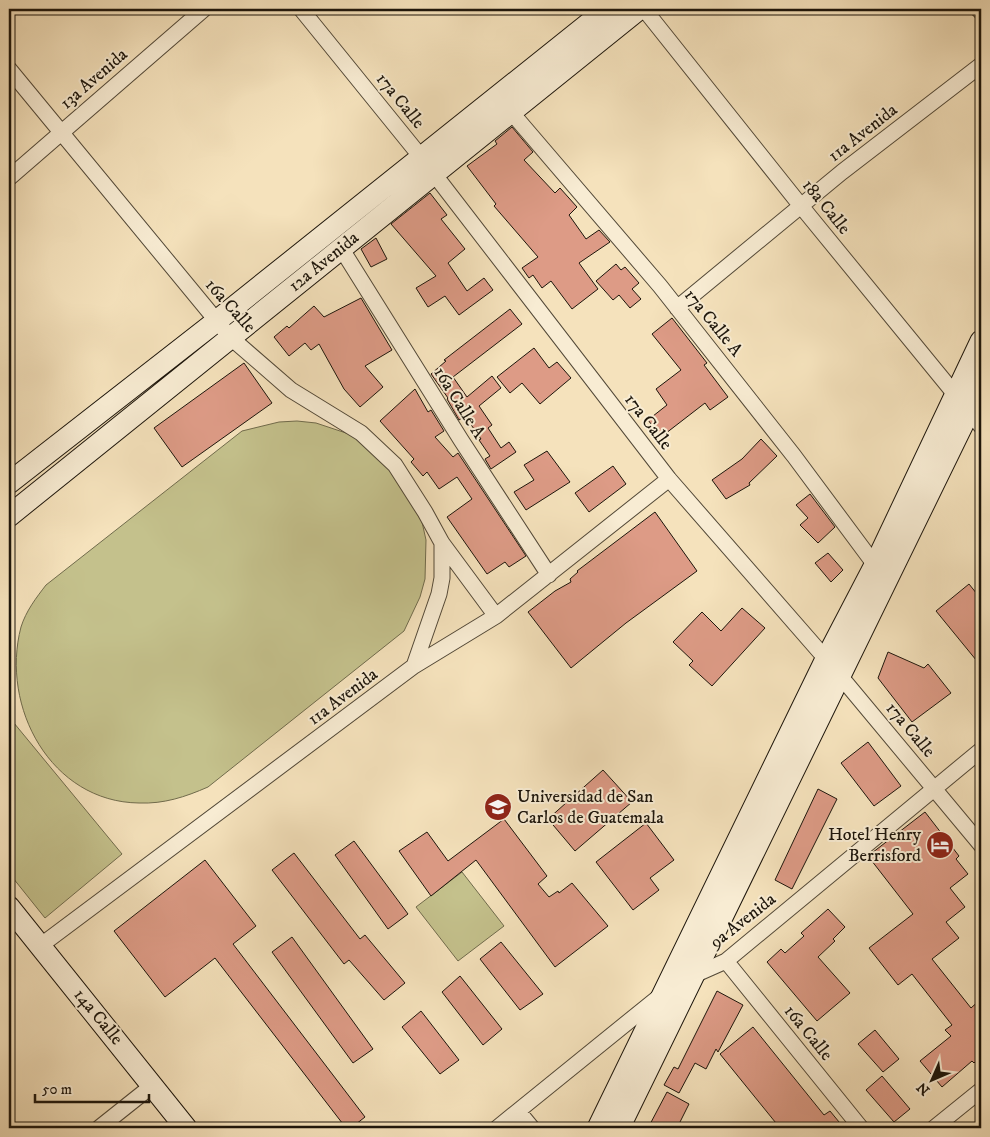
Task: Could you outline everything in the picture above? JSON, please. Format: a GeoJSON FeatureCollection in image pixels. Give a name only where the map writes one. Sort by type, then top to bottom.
{"type":"FeatureCollection","features":[{"type":"Feature","properties":{"kind":"main road","name":"12a Avenida"},"geometry":{"type":"LineString","coordinates":[[10,479],[216,322],[607,9]]}},
{"type":"Feature","properties":{"kind":"main road","name":"12a Avenida"},"geometry":{"type":"LineString","coordinates":[[9,516],[639,9]]}},
{"type":"Feature","properties":{"kind":"main road"},"geometry":{"type":"LineString","coordinates":[[598,1128],[826,658],[875,565],[969,411],[981,341]]}},
{"type":"Feature","properties":{"kind":"main road"},"geometry":{"type":"LineString","coordinates":[[619,1128],[697,974],[981,388]]}},
{"type":"Feature","properties":{"kind":"main road","name":"14a Calle"},"geometry":{"type":"LineString","coordinates":[[9,907],[186,1128]]}},
{"type":"Feature","properties":{"kind":"street","name":"13a Avenida"},"geometry":{"type":"LineString","coordinates":[[9,178],[204,9]]}},
{"type":"Feature","properties":{"kind":"street","name":"17a Calle"},"geometry":{"type":"LineString","coordinates":[[301,9],[421,157],[668,479],[826,658],[981,845]]}},
{"type":"Feature","properties":{"kind":"street","name":"18a Calle"},"geometry":{"type":"LineString","coordinates":[[644,9],[801,206],[969,411]]}},
{"type":"Feature","properties":{"kind":"street"},"geometry":{"type":"LineString","coordinates":[[978,9],[981,12]]}},
{"type":"Feature","properties":{"kind":"street","name":"11a Avenida"},"geometry":{"type":"LineString","coordinates":[[677,308],[801,206],[981,65]]}},
{"type":"Feature","properties":{"kind":"street","name":"16a Calle"},"geometry":{"type":"LineString","coordinates":[[9,69],[230,338],[291,390],[361,432],[395,465],[425,512],[442,544],[496,616]]}},
{"type":"Feature","properties":{"kind":"street","name":"17a Calle A"},"geometry":{"type":"LineString","coordinates":[[511,112],[677,308],[794,456],[875,565]]}},
{"type":"Feature","properties":{"kind":"street","name":"16a Calle A"},"geometry":{"type":"LineString","coordinates":[[341,248],[461,440],[549,575]]}},
{"type":"Feature","properties":{"kind":"street","name":"11a Avenida"},"geometry":{"type":"LineString","coordinates":[[40,946],[414,666],[496,616],[668,479]]}},
{"type":"Feature","properties":{"kind":"street","name":"16a Calle"},"geometry":{"type":"LineString","coordinates":[[414,666],[439,594],[442,578],[442,544]]}},
{"type":"Feature","properties":{"kind":"street","name":"9a Avenida"},"geometry":{"type":"LineString","coordinates":[[497,1128],[664,992],[726,961],[981,750]]}},
{"type":"Feature","properties":{"kind":"street","name":"16a Calle"},"geometry":{"type":"LineString","coordinates":[[726,961],[861,1128]]}},
{"type":"Feature","properties":{"kind":"street"},"geometry":{"type":"LineString","coordinates":[[99,1128],[152,1085]]}},
{"type":"Feature","properties":{"kind":"street"},"geometry":{"type":"LineString","coordinates":[[934,1128],[981,1090]]}},
{"type":"Feature","properties":{"kind":"street"},"geometry":{"type":"LineString","coordinates":[[518,1111],[532,1128]]}},
{"type":"Feature","properties":{"kind":"shaded area"},"geometry":{"type":"Polygon","coordinates":[[[279,422],[316,423],[352,435],[384,457],[422,522],[426,540],[425,579],[420,597],[404,631],[208,787],[174,799],[139,803],[108,798],[80,786],[57,768],[39,745],[26,718],[18,688],[16,657],[21,627],[28,610],[46,585],[242,431],[279,422]]]}},
{"type":"Feature","properties":{"kind":"shaded area"},"geometry":{"type":"Polygon","coordinates":[[[9,717],[122,854],[45,918],[9,873],[9,717]]]}},
{"type":"Feature","properties":{"kind":"shaded area"},"geometry":{"type":"Polygon","coordinates":[[[462,872],[504,926],[458,961],[416,907],[462,872]]]}},
{"type":"Feature","properties":{"kind":"building"},"geometry":{"type":"Polygon","coordinates":[[[512,127],[533,152],[524,160],[555,193],[560,188],[577,207],[569,215],[586,239],[599,230],[610,242],[579,263],[598,289],[572,309],[551,281],[542,288],[533,275],[529,278],[522,268],[538,257],[494,206],[496,204],[467,166],[497,144],[495,141],[512,127]]]}},
{"type":"Feature","properties":{"kind":"building"},"geometry":{"type":"Polygon","coordinates":[[[430,193],[447,215],[441,219],[465,249],[448,263],[467,291],[484,278],[493,290],[459,315],[445,296],[428,307],[416,288],[436,276],[391,224],[430,193]]]}},
{"type":"Feature","properties":{"kind":"building"},"geometry":{"type":"Polygon","coordinates":[[[376,238],[387,259],[371,267],[361,249],[376,238]]]}},
{"type":"Feature","properties":{"kind":"building"},"geometry":{"type":"Polygon","coordinates":[[[616,264],[621,270],[625,267],[639,283],[632,289],[641,299],[630,308],[619,295],[613,300],[596,281],[616,264]]]}},
{"type":"Feature","properties":{"kind":"building"},"geometry":{"type":"Polygon","coordinates":[[[361,298],[392,350],[365,366],[383,387],[360,407],[344,389],[319,344],[311,350],[305,343],[289,356],[274,337],[287,326],[289,328],[314,306],[324,317],[361,298]]]}},
{"type":"Feature","properties":{"kind":"building"},"geometry":{"type":"Polygon","coordinates":[[[510,309],[522,324],[453,377],[467,397],[492,376],[501,388],[479,406],[492,425],[488,428],[501,448],[509,442],[516,452],[491,469],[485,459],[490,456],[479,440],[481,439],[465,416],[459,420],[448,398],[431,374],[446,361],[444,360],[510,309]]]}},
{"type":"Feature","properties":{"kind":"building"},"geometry":{"type":"Polygon","coordinates":[[[672,318],[707,363],[704,365],[728,397],[710,410],[705,403],[661,437],[648,420],[667,405],[656,389],[681,370],[652,334],[672,318]]]}},
{"type":"Feature","properties":{"kind":"building"},"geometry":{"type":"Polygon","coordinates":[[[534,348],[549,368],[557,362],[571,378],[540,404],[522,383],[510,393],[497,377],[534,348]]]}},
{"type":"Feature","properties":{"kind":"building"},"geometry":{"type":"Polygon","coordinates":[[[244,363],[272,403],[182,467],[154,428],[244,363]]]}},
{"type":"Feature","properties":{"kind":"building"},"geometry":{"type":"Polygon","coordinates":[[[415,389],[428,412],[431,410],[444,431],[435,437],[453,457],[458,453],[526,556],[509,567],[505,562],[487,574],[447,517],[472,499],[457,477],[439,489],[427,472],[423,476],[411,462],[414,459],[380,421],[415,389]]]}},
{"type":"Feature","properties":{"kind":"building"},"geometry":{"type":"Polygon","coordinates":[[[761,439],[777,456],[749,483],[750,485],[726,499],[712,480],[742,459],[761,439]]]}},
{"type":"Feature","properties":{"kind":"building"},"geometry":{"type":"Polygon","coordinates":[[[547,451],[570,482],[526,510],[514,492],[534,480],[524,465],[547,451]]]}},
{"type":"Feature","properties":{"kind":"building"},"geometry":{"type":"Polygon","coordinates":[[[613,466],[626,484],[589,512],[575,493],[613,466]]]}},
{"type":"Feature","properties":{"kind":"building"},"geometry":{"type":"Polygon","coordinates":[[[810,494],[835,527],[818,543],[800,525],[808,518],[796,505],[810,494]]]}},
{"type":"Feature","properties":{"kind":"building"},"geometry":{"type":"Polygon","coordinates":[[[655,512],[697,571],[626,623],[571,668],[528,612],[555,591],[571,582],[570,579],[577,571],[655,512]]]}},
{"type":"Feature","properties":{"kind":"building"},"geometry":{"type":"Polygon","coordinates":[[[828,553],[843,570],[831,582],[815,563],[828,553]]]}},
{"type":"Feature","properties":{"kind":"building"},"geometry":{"type":"Polygon","coordinates":[[[969,584],[981,599],[981,666],[936,611],[969,584]]]}},
{"type":"Feature","properties":{"kind":"building"},"geometry":{"type":"Polygon","coordinates":[[[742,608],[765,628],[712,686],[689,665],[693,661],[673,642],[702,612],[721,631],[742,608]]]}},
{"type":"Feature","properties":{"kind":"building"},"geometry":{"type":"Polygon","coordinates":[[[888,652],[924,668],[928,664],[951,693],[912,722],[878,678],[888,652]]]}},
{"type":"Feature","properties":{"kind":"building"},"geometry":{"type":"Polygon","coordinates":[[[868,742],[901,786],[874,806],[841,763],[868,742]]]}},
{"type":"Feature","properties":{"kind":"building"},"geometry":{"type":"Polygon","coordinates":[[[603,770],[632,802],[575,851],[548,819],[603,770]]]}},
{"type":"Feature","properties":{"kind":"building"},"geometry":{"type":"Polygon","coordinates":[[[818,789],[837,799],[792,889],[775,880],[818,789]]]}},
{"type":"Feature","properties":{"kind":"building"},"geometry":{"type":"Polygon","coordinates":[[[925,812],[959,856],[956,859],[968,874],[950,888],[965,907],[946,922],[959,938],[932,959],[971,1008],[981,999],[981,1056],[974,1063],[972,1061],[942,1087],[920,1061],[951,1036],[945,1030],[952,1025],[912,974],[898,985],[869,948],[913,914],[868,856],[925,812]]]}},
{"type":"Feature","properties":{"kind":"building"},"geometry":{"type":"Polygon","coordinates":[[[504,819],[547,876],[538,884],[549,897],[558,891],[559,893],[572,883],[608,926],[555,967],[476,860],[431,896],[399,851],[427,832],[448,861],[504,819]]]}},
{"type":"Feature","properties":{"kind":"building"},"geometry":{"type":"Polygon","coordinates":[[[646,823],[674,860],[650,878],[659,890],[633,910],[596,862],[646,823]]]}},
{"type":"Feature","properties":{"kind":"building"},"geometry":{"type":"Polygon","coordinates":[[[354,841],[408,914],[388,929],[335,855],[354,841]]]}},
{"type":"Feature","properties":{"kind":"building"},"geometry":{"type":"Polygon","coordinates":[[[294,853],[360,939],[365,935],[405,983],[384,1000],[349,960],[344,964],[272,870],[294,853]]]}},
{"type":"Feature","properties":{"kind":"building"},"geometry":{"type":"Polygon","coordinates":[[[205,860],[256,926],[233,944],[365,1117],[351,1128],[346,1128],[215,958],[165,997],[114,931],[205,860]]]}},
{"type":"Feature","properties":{"kind":"building"},"geometry":{"type":"Polygon","coordinates":[[[828,909],[845,927],[833,939],[835,941],[818,957],[850,993],[817,1021],[767,962],[781,949],[785,953],[804,936],[801,933],[828,909]]]}},
{"type":"Feature","properties":{"kind":"building"},"geometry":{"type":"Polygon","coordinates":[[[292,937],[373,1049],[353,1063],[272,952],[292,937]]]}},
{"type":"Feature","properties":{"kind":"building"},"geometry":{"type":"Polygon","coordinates":[[[501,942],[543,994],[520,1010],[480,959],[501,942]]]}},
{"type":"Feature","properties":{"kind":"building"},"geometry":{"type":"Polygon","coordinates":[[[460,976],[502,1029],[483,1045],[442,992],[460,976]]]}},
{"type":"Feature","properties":{"kind":"building"},"geometry":{"type":"Polygon","coordinates":[[[717,991],[743,1005],[718,1052],[716,1049],[706,1069],[695,1063],[679,1093],[664,1085],[674,1067],[678,1069],[717,991]]]}},
{"type":"Feature","properties":{"kind":"building"},"geometry":{"type":"Polygon","coordinates":[[[421,1011],[459,1060],[440,1074],[402,1027],[421,1011]]]}},
{"type":"Feature","properties":{"kind":"building"},"geometry":{"type":"Polygon","coordinates":[[[753,1027],[824,1115],[830,1111],[844,1128],[780,1128],[720,1054],[753,1027]]]}},
{"type":"Feature","properties":{"kind":"building"},"geometry":{"type":"Polygon","coordinates":[[[875,1030],[899,1059],[883,1072],[858,1044],[875,1030]]]}},
{"type":"Feature","properties":{"kind":"building"},"geometry":{"type":"Polygon","coordinates":[[[882,1076],[910,1109],[894,1122],[866,1090],[882,1076]]]}},
{"type":"Feature","properties":{"kind":"building"},"geometry":{"type":"Polygon","coordinates":[[[667,1092],[689,1104],[677,1128],[648,1128],[667,1092]]]}},
{"type":"Feature","properties":{"kind":"place","name":"Universidad de San Carlos de Guatemala"},"geometry":{"type":"Point","coordinates":[498,807]}},
{"type":"Feature","properties":{"kind":"place","name":"Hotel Henry Berrisford"},"geometry":{"type":"Point","coordinates":[940,845]}}]}
